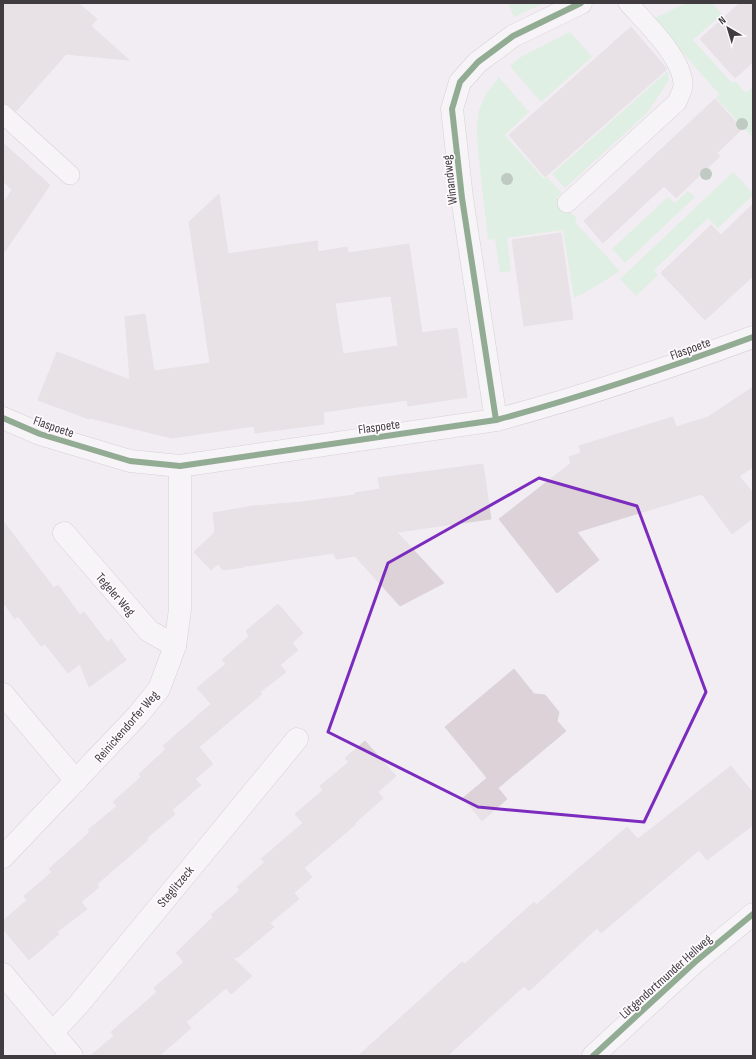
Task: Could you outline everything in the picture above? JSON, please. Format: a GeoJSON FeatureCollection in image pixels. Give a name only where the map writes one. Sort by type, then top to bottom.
{"type":"FeatureCollection","features":[{"type":"Feature","properties":{"kind":"street","name":"Winandweg"},"geometry":{"type":"LineString","coordinates":[[496,420],[462,198],[452,109],[460,82],[478,62],[513,36],[581,3]]}},
{"type":"Feature","properties":{"kind":"street","name":"Flaspoete"},"geometry":{"type":"LineString","coordinates":[[3,418],[40,434],[130,460],[180,466],[496,420],[531,411],[653,374],[753,337]]}},
{"type":"Feature","properties":{"kind":"street","name":"Reinickendorfer Weg"},"geometry":{"type":"LineString","coordinates":[[3,857],[138,715],[159,689],[175,646],[180,609],[180,466]]}},
{"type":"Feature","properties":{"kind":"street","name":"Tegeler Weg"},"geometry":{"type":"LineString","coordinates":[[64,534],[149,631],[175,646]]}},
{"type":"Feature","properties":{"kind":"street"},"geometry":{"type":"LineString","coordinates":[[3,694],[76,781]]}},
{"type":"Feature","properties":{"kind":"street","name":"Steglitzeck"},"geometry":{"type":"LineString","coordinates":[[53,1032],[84,998],[297,739]]}},
{"type":"Feature","properties":{"kind":"street","name":"Lütgendortmunder Hellweg"},"geometry":{"type":"LineString","coordinates":[[593,1056],[695,962],[753,914]]}},
{"type":"Feature","properties":{"kind":"street"},"geometry":{"type":"LineString","coordinates":[[3,974],[72,1056]]}},
{"type":"Feature","properties":{"kind":"lane"},"geometry":{"type":"LineString","coordinates":[[567,203],[677,102],[684,86],[681,71],[673,55],[628,3]]}},
{"type":"Feature","properties":{"kind":"lane"},"geometry":{"type":"LineString","coordinates":[[3,114],[70,175]]}},
{"type":"Feature","properties":{"kind":"highlighted area"},"geometry":{"type":"Polygon","coordinates":[[[539,478],[637,506],[706,692],[644,822],[478,807],[328,732],[388,563],[539,478]]]}},
{"type":"Feature","properties":{"kind":"green space"},"geometry":{"type":"Polygon","coordinates":[[[508,3],[544,3],[514,17],[508,3]]]}},
{"type":"Feature","properties":{"kind":"green space"},"geometry":{"type":"Polygon","coordinates":[[[686,3],[712,3],[722,14],[693,40],[732,83],[735,81],[746,93],[753,86],[753,138],[716,98],[719,94],[653,19],[686,3]]]}},
{"type":"Feature","properties":{"kind":"green space"},"geometry":{"type":"Polygon","coordinates":[[[570,32],[592,57],[541,102],[510,66],[519,58],[570,32]]]}},
{"type":"Feature","properties":{"kind":"green space"},"geometry":{"type":"Polygon","coordinates":[[[668,71],[669,79],[647,113],[565,188],[552,174],[668,71]]]}},
{"type":"Feature","properties":{"kind":"green space"},"geometry":{"type":"Polygon","coordinates":[[[499,77],[529,112],[505,135],[544,179],[547,177],[562,193],[557,197],[577,219],[575,222],[620,271],[592,289],[574,298],[563,230],[507,238],[511,271],[500,273],[495,239],[488,240],[478,150],[477,126],[479,110],[486,94],[499,77]]]}},
{"type":"Feature","properties":{"kind":"green space"},"geometry":{"type":"Polygon","coordinates":[[[733,172],[753,193],[753,195],[718,228],[708,218],[654,270],[658,275],[636,296],[620,279],[733,172]]]}},
{"type":"Feature","properties":{"kind":"green space"},"geometry":{"type":"Polygon","coordinates":[[[688,191],[695,197],[625,263],[612,249],[668,197],[675,203],[688,191]]]}},
{"type":"Feature","properties":{"kind":"building"},"geometry":{"type":"Polygon","coordinates":[[[3,3],[78,3],[97,19],[91,26],[129,60],[66,54],[16,111],[3,103],[3,3]]]}},
{"type":"Feature","properties":{"kind":"building"},"geometry":{"type":"Polygon","coordinates":[[[740,3],[753,3],[753,62],[735,78],[700,39],[740,3]]]}},
{"type":"Feature","properties":{"kind":"building"},"geometry":{"type":"Polygon","coordinates":[[[631,27],[667,69],[545,177],[509,135],[631,27]]]}},
{"type":"Feature","properties":{"kind":"building"},"geometry":{"type":"Polygon","coordinates":[[[715,99],[742,129],[717,153],[720,156],[676,198],[664,186],[603,243],[584,221],[715,99]]]}},
{"type":"Feature","properties":{"kind":"building"},"geometry":{"type":"Polygon","coordinates":[[[3,143],[50,185],[3,254],[3,203],[12,190],[3,181],[3,143]]]}},
{"type":"Feature","properties":{"kind":"building"},"geometry":{"type":"Polygon","coordinates":[[[219,194],[228,254],[317,241],[318,252],[347,247],[348,253],[409,244],[422,333],[457,328],[467,397],[408,406],[407,400],[323,412],[324,424],[255,433],[254,426],[172,438],[89,419],[38,400],[57,352],[130,380],[125,317],[145,314],[154,371],[210,363],[189,222],[219,194]],[[391,296],[335,303],[343,354],[398,346],[391,296]]]}},
{"type":"Feature","properties":{"kind":"building"},"geometry":{"type":"Polygon","coordinates":[[[753,204],[753,276],[705,320],[661,273],[711,225],[721,235],[753,204]]]}},
{"type":"Feature","properties":{"kind":"building"},"geometry":{"type":"Polygon","coordinates":[[[561,233],[573,319],[524,326],[512,240],[561,233]]]}},
{"type":"Feature","properties":{"kind":"building"},"geometry":{"type":"Polygon","coordinates":[[[753,387],[753,467],[739,476],[753,493],[753,518],[732,534],[702,494],[577,532],[599,560],[557,593],[499,519],[571,463],[569,457],[581,453],[579,446],[673,417],[676,427],[708,417],[753,387]]]}},
{"type":"Feature","properties":{"kind":"building"},"geometry":{"type":"Polygon","coordinates":[[[483,464],[491,519],[397,532],[444,583],[400,606],[355,556],[336,559],[334,553],[246,565],[244,567],[223,570],[218,564],[211,570],[194,552],[215,532],[213,513],[253,506],[355,495],[355,493],[380,489],[378,478],[483,464]]]}},
{"type":"Feature","properties":{"kind":"building"},"geometry":{"type":"Polygon","coordinates":[[[3,521],[54,588],[58,585],[80,615],[84,612],[107,642],[111,639],[126,660],[89,687],[80,664],[68,673],[45,644],[41,646],[18,616],[15,619],[3,602],[3,521]]]}},
{"type":"Feature","properties":{"kind":"building"},"geometry":{"type":"Polygon","coordinates":[[[278,604],[303,633],[292,643],[298,650],[280,665],[286,672],[260,692],[262,694],[199,747],[213,764],[195,779],[201,785],[172,810],[175,814],[147,838],[148,840],[97,884],[99,887],[81,902],[87,909],[57,932],[59,934],[29,960],[3,929],[3,921],[27,900],[24,896],[52,872],[49,869],[90,832],[88,830],[117,806],[113,802],[141,777],[139,774],[166,749],[163,746],[211,704],[197,688],[226,664],[222,660],[249,636],[246,631],[278,604]]]}},
{"type":"Feature","properties":{"kind":"building"},"geometry":{"type":"Polygon","coordinates":[[[514,669],[534,694],[545,695],[559,712],[557,721],[566,731],[498,788],[507,799],[482,821],[463,798],[487,778],[445,727],[514,669]]]}},
{"type":"Feature","properties":{"kind":"building"},"geometry":{"type":"Polygon","coordinates":[[[365,741],[396,776],[378,792],[383,798],[355,823],[356,824],[304,868],[312,877],[294,893],[299,899],[270,923],[274,927],[238,957],[233,958],[252,976],[231,994],[226,988],[186,1022],[191,1028],[159,1056],[90,1056],[114,1036],[111,1032],[157,992],[154,988],[184,962],[176,953],[213,917],[211,915],[240,890],[237,887],[265,862],[261,859],[303,823],[295,814],[323,790],[320,786],[349,762],[345,758],[365,741]]]}},
{"type":"Feature","properties":{"kind":"building"},"geometry":{"type":"Polygon","coordinates":[[[731,766],[753,793],[753,825],[707,860],[699,850],[601,933],[597,928],[529,991],[524,986],[447,1056],[358,1056],[462,962],[465,964],[534,902],[536,905],[627,827],[638,839],[731,766]]]}},
{"type":"Feature","properties":{"kind":"cycle path"},"geometry":{"type":"LineString","coordinates":[[496,420],[462,198],[452,109],[460,82],[478,62],[513,36],[581,3]]}},
{"type":"Feature","properties":{"kind":"cycle path"},"geometry":{"type":"LineString","coordinates":[[3,418],[40,434],[130,461],[180,466],[496,420],[625,382],[753,337]]}},
{"type":"Feature","properties":{"kind":"cycle path"},"geometry":{"type":"LineString","coordinates":[[593,1056],[695,962],[753,914]]}}]}
